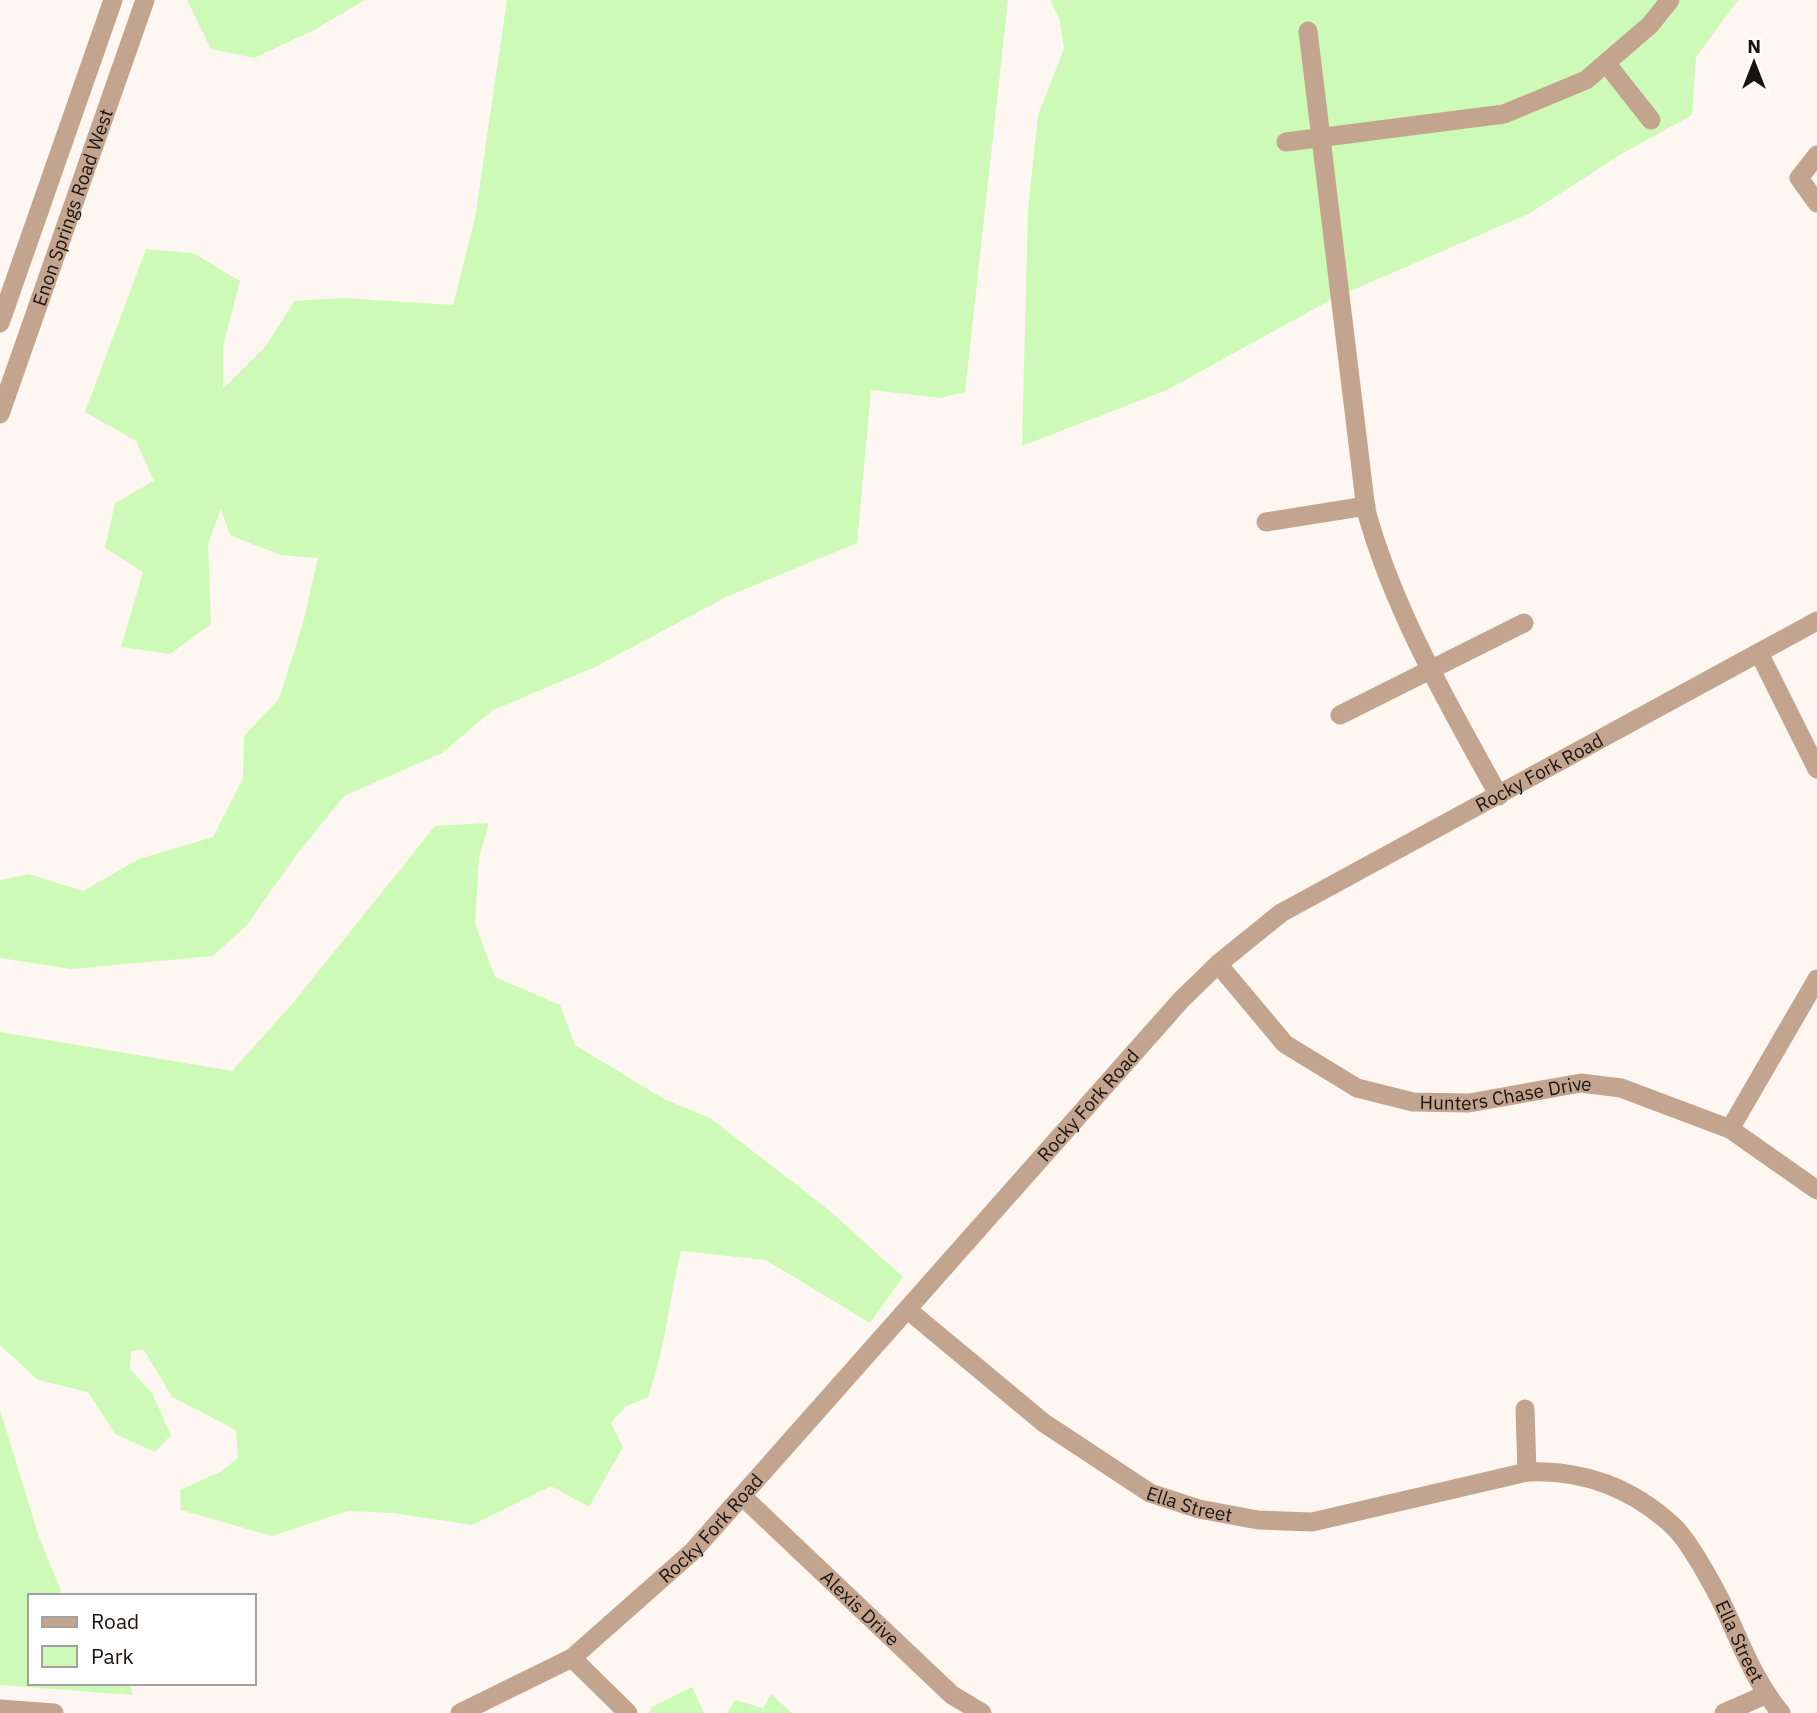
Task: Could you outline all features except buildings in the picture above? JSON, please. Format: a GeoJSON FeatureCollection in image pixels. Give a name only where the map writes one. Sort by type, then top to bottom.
{"type":"FeatureCollection","features":[{"type":"Feature","properties":{"kind":"street","name":"Enon Springs Road West"},"geometry":{"type":"LineString","coordinates":[[0,323],[113,0]]}},
{"type":"Feature","properties":{"kind":"street","name":"Enon Springs Road West"},"geometry":{"type":"LineString","coordinates":[[0,414],[145,0]]}},
{"type":"Feature","properties":{"kind":"street"},"geometry":{"type":"LineString","coordinates":[[1286,142],[1504,114],[1586,80],[1650,25],[1670,0]]}},
{"type":"Feature","properties":{"kind":"street"},"geometry":{"type":"LineString","coordinates":[[1308,31],[1366,506],[1381,565],[1429,670],[1499,796]]}},
{"type":"Feature","properties":{"kind":"street"},"geometry":{"type":"LineString","coordinates":[[1606,63],[1651,120]]}},
{"type":"Feature","properties":{"kind":"street"},"geometry":{"type":"LineString","coordinates":[[1817,155],[1799,178],[1817,203]]}},
{"type":"Feature","properties":{"kind":"street"},"geometry":{"type":"LineString","coordinates":[[1266,522],[1366,506]]}},
{"type":"Feature","properties":{"kind":"street","name":"Rocky Fork Road"},"geometry":{"type":"LineString","coordinates":[[460,1713],[572,1658],[693,1551],[1181,1000],[1218,964],[1281,913],[1817,621]]}},
{"type":"Feature","properties":{"kind":"street"},"geometry":{"type":"LineString","coordinates":[[1340,715],[1524,624]]}},
{"type":"Feature","properties":{"kind":"street"},"geometry":{"type":"LineString","coordinates":[[1759,653],[1817,769]]}},
{"type":"Feature","properties":{"kind":"street","name":"Hunters Chase Drive"},"geometry":{"type":"LineString","coordinates":[[1218,964],[1285,1044],[1357,1088],[1413,1102],[1469,1103],[1581,1083],[1622,1088],[1731,1129],[1817,1190]]}},
{"type":"Feature","properties":{"kind":"street"},"geometry":{"type":"LineString","coordinates":[[1731,1129],[1817,979]]}},
{"type":"Feature","properties":{"kind":"street","name":"Ella Street"},"geometry":{"type":"LineString","coordinates":[[908,1310],[1055,1430],[1150,1493],[1199,1509],[1258,1520],[1312,1522],[1527,1472],[1558,1470],[1606,1482],[1675,1528],[1718,1597],[1765,1695],[1781,1713]]}},
{"type":"Feature","properties":{"kind":"street"},"geometry":{"type":"LineString","coordinates":[[1525,1409],[1527,1472]]}},
{"type":"Feature","properties":{"kind":"street","name":"Alexis Drive"},"geometry":{"type":"LineString","coordinates":[[742,1496],[952,1695],[982,1713]]}},
{"type":"Feature","properties":{"kind":"street"},"geometry":{"type":"LineString","coordinates":[[572,1658],[628,1713]]}},
{"type":"Feature","properties":{"kind":"street"},"geometry":{"type":"LineString","coordinates":[[1724,1713],[1765,1695]]}},
{"type":"Feature","properties":{"kind":"street"},"geometry":{"type":"LineString","coordinates":[[0,1709],[54,1713]]}},
{"type":"Feature","properties":{"kind":"green space"},"geometry":{"type":"Polygon","coordinates":[[[187,0],[365,0],[316,29],[254,58],[211,49],[187,0]]]}},
{"type":"Feature","properties":{"kind":"green space"},"geometry":{"type":"Polygon","coordinates":[[[507,0],[1008,0],[965,392],[940,398],[871,390],[857,543],[726,597],[595,667],[493,710],[442,753],[344,796],[297,854],[246,926],[213,956],[71,969],[0,958],[0,880],[29,874],[83,891],[139,859],[213,837],[243,778],[244,736],[279,699],[303,623],[318,558],[280,555],[230,535],[221,509],[208,544],[211,624],[170,654],[121,647],[143,572],[105,548],[115,503],[154,481],[136,441],[85,412],[146,249],[193,253],[240,281],[223,346],[223,389],[266,346],[294,301],[342,298],[453,305],[475,218],[507,0]]]}},
{"type":"Feature","properties":{"kind":"green space"},"geometry":{"type":"Polygon","coordinates":[[[1050,0],[1738,0],[1696,57],[1692,115],[1618,156],[1530,213],[1330,300],[1167,390],[1022,446],[1028,210],[1038,115],[1064,49],[1059,18],[1050,0]]]}},
{"type":"Feature","properties":{"kind":"green space"},"geometry":{"type":"Polygon","coordinates":[[[489,823],[479,858],[475,924],[495,977],[560,1005],[575,1045],[664,1099],[710,1118],[830,1211],[903,1277],[870,1323],[766,1260],[681,1251],[659,1362],[648,1397],[625,1407],[611,1423],[623,1447],[589,1507],[551,1486],[472,1525],[393,1513],[348,1511],[272,1536],[181,1510],[180,1490],[220,1472],[238,1458],[236,1430],[172,1397],[144,1350],[131,1351],[130,1369],[152,1393],[171,1435],[155,1452],[115,1434],[88,1392],[38,1380],[0,1345],[0,1032],[232,1071],[293,1003],[435,826],[489,823]]]}},
{"type":"Feature","properties":{"kind":"green space"},"geometry":{"type":"Polygon","coordinates":[[[0,1410],[39,1537],[62,1594],[28,1594],[28,1685],[130,1685],[133,1695],[0,1685],[0,1410]]]}},
{"type":"Feature","properties":{"kind":"green space"},"geometry":{"type":"Polygon","coordinates":[[[692,1687],[704,1713],[649,1713],[652,1707],[692,1687]]]}},
{"type":"Feature","properties":{"kind":"green space"},"geometry":{"type":"Polygon","coordinates":[[[771,1694],[792,1713],[727,1713],[735,1700],[763,1708],[771,1694]]]}}]}
